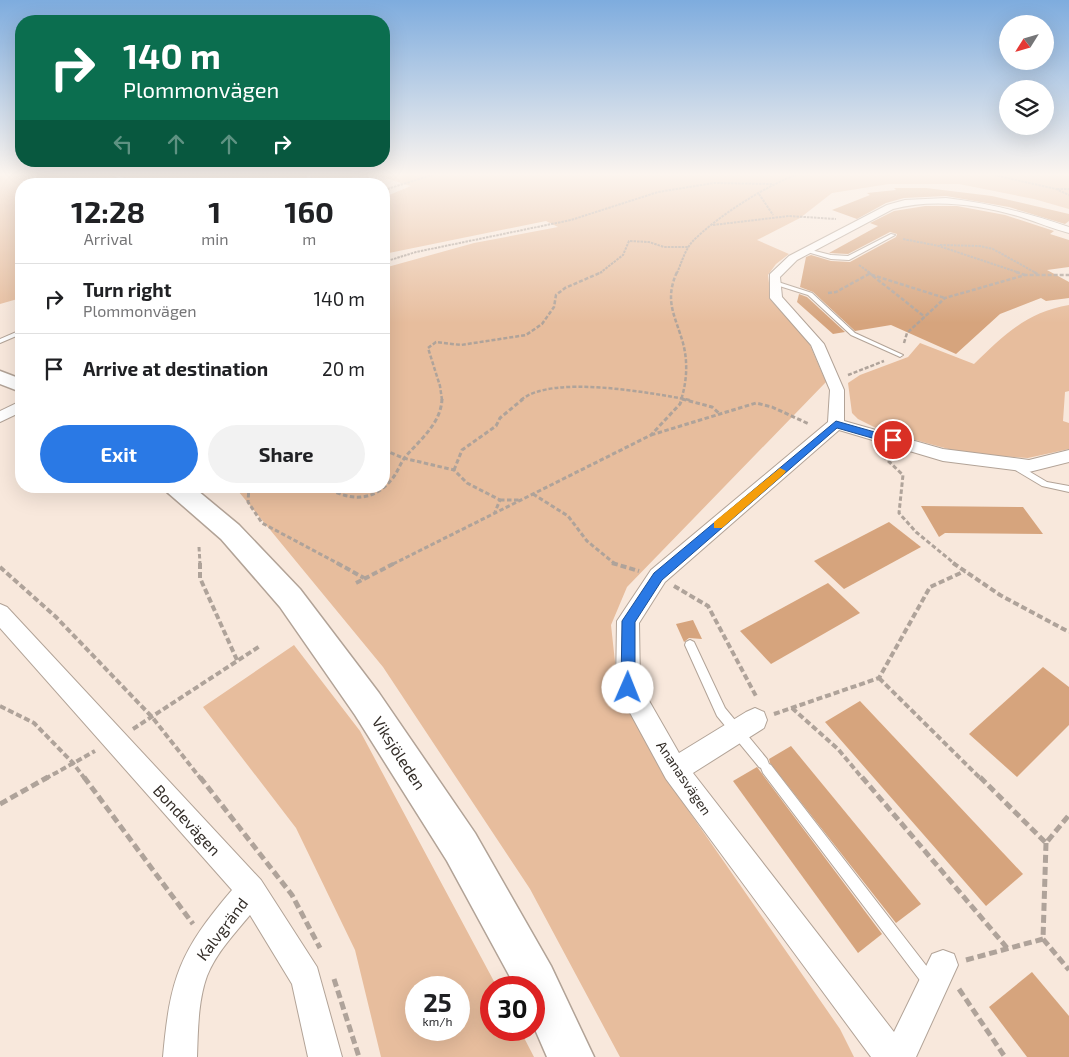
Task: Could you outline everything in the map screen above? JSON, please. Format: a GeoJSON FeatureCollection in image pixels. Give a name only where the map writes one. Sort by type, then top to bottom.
{"type":"FeatureCollection","features":[{"type":"Feature","properties":{"kind":"main road"},"geometry":{"type":"LineString","coordinates":[[0,377],[15,383]]}},
{"type":"Feature","properties":{"kind":"main road","name":"Viksjöleden"},"geometry":{"type":"LineString","coordinates":[[184,493],[230,532],[290,598],[367,704],[461,846],[536,981],[571,1057]]}},
{"type":"Feature","properties":{"kind":"street"},"geometry":{"type":"LineString","coordinates":[[857,224],[793,258],[774,276],[776,298],[817,344],[837,390],[831,428],[943,455],[1029,466],[1069,456]]}},
{"type":"Feature","properties":{"kind":"street"},"geometry":{"type":"LineString","coordinates":[[1052,224],[1069,230]]}},
{"type":"Feature","properties":{"kind":"street"},"geometry":{"type":"LineString","coordinates":[[0,417],[15,409]]}},
{"type":"Feature","properties":{"kind":"street","name":"Ananasvägen"},"geometry":{"type":"LineString","coordinates":[[831,428],[658,576],[628,621],[628,688],[675,770],[892,1057]]}},
{"type":"Feature","properties":{"kind":"street","name":"Bondevägen"},"geometry":{"type":"LineString","coordinates":[[0,613],[251,890],[306,978],[325,1057]]}},
{"type":"Feature","properties":{"kind":"street"},"geometry":{"type":"LineString","coordinates":[[675,770],[754,717]]}},
{"type":"Feature","properties":{"kind":"street","name":"Kalvgränd"},"geometry":{"type":"LineString","coordinates":[[180,1057],[183,1015],[195,967],[208,944],[251,890]]}},
{"type":"Feature","properties":{"kind":"street"},"geometry":{"type":"LineString","coordinates":[[899,1057],[938,976]]}},
{"type":"Feature","properties":{"kind":"lane"},"geometry":{"type":"LineString","coordinates":[[807,250],[831,257],[849,258],[893,235]]}},
{"type":"Feature","properties":{"kind":"lane"},"geometry":{"type":"LineString","coordinates":[[775,283],[810,294],[853,334],[900,355]]}},
{"type":"Feature","properties":{"kind":"lane"},"geometry":{"type":"LineString","coordinates":[[0,341],[15,335]]}},
{"type":"Feature","properties":{"kind":"lane"},"geometry":{"type":"LineString","coordinates":[[1010,463],[1045,484],[1069,489]]}},
{"type":"Feature","properties":{"kind":"lane"},"geometry":{"type":"LineString","coordinates":[[690,645],[721,712],[754,717],[765,766],[938,976]]}},
{"type":"Feature","properties":{"kind":"path"},"geometry":{"type":"LineString","coordinates":[[390,260],[416,252],[550,224]]}},
{"type":"Feature","properties":{"kind":"path"},"geometry":{"type":"LineString","coordinates":[[651,435],[680,404],[687,382],[683,344],[670,306],[672,284],[689,247],[713,224]]}},
{"type":"Feature","properties":{"kind":"path"},"geometry":{"type":"LineString","coordinates":[[710,226],[721,224]]}},
{"type":"Feature","properties":{"kind":"path"},"geometry":{"type":"LineString","coordinates":[[893,235],[907,240],[939,246],[1026,275]]}},
{"type":"Feature","properties":{"kind":"path"},"geometry":{"type":"LineString","coordinates":[[390,481],[403,458],[420,443],[442,406],[441,391],[428,348],[436,342],[461,345],[526,335],[542,324],[554,307],[556,295],[565,288],[601,274],[623,255],[629,241],[649,242],[664,247],[689,247]]}},
{"type":"Feature","properties":{"kind":"path"},"geometry":{"type":"LineString","coordinates":[[939,246],[962,245],[993,249],[1040,275]]}},
{"type":"Feature","properties":{"kind":"path"},"geometry":{"type":"LineString","coordinates":[[849,258],[925,317]]}},
{"type":"Feature","properties":{"kind":"path"},"geometry":{"type":"LineString","coordinates":[[810,294],[836,292],[870,274],[945,298]]}},
{"type":"Feature","properties":{"kind":"path"},"geometry":{"type":"LineString","coordinates":[[833,380],[900,355],[907,333],[945,298],[988,284],[1026,275],[1069,275]]}},
{"type":"Feature","properties":{"kind":"path"},"geometry":{"type":"LineString","coordinates":[[454,470],[462,450],[496,426],[500,418],[529,393],[580,386],[626,389],[682,398],[712,407],[720,414]]}},
{"type":"Feature","properties":{"kind":"path"},"geometry":{"type":"LineString","coordinates":[[356,583],[494,512],[651,435],[756,404],[772,407],[831,428]]}},
{"type":"Feature","properties":{"kind":"path"},"geometry":{"type":"LineString","coordinates":[[390,453],[403,458],[454,470],[467,482],[485,494],[500,500],[519,500]]}},
{"type":"Feature","properties":{"kind":"path"},"geometry":{"type":"LineString","coordinates":[[879,453],[900,466],[905,476],[899,513],[918,535],[965,571],[1037,616],[1069,632]]}},
{"type":"Feature","properties":{"kind":"path"},"geometry":{"type":"LineString","coordinates":[[249,493],[248,502],[262,523],[364,579]]}},
{"type":"Feature","properties":{"kind":"path"},"geometry":{"type":"LineString","coordinates":[[333,493],[359,500],[376,493]]}},
{"type":"Feature","properties":{"kind":"path"},"geometry":{"type":"LineString","coordinates":[[533,494],[568,516],[587,541],[613,564],[658,576],[708,606],[754,717],[792,708],[879,678],[930,587],[965,571]]}},
{"type":"Feature","properties":{"kind":"path"},"geometry":{"type":"LineString","coordinates":[[494,512],[500,500]]}},
{"type":"Feature","properties":{"kind":"path"},"geometry":{"type":"LineString","coordinates":[[199,547],[200,578],[237,660]]}},
{"type":"Feature","properties":{"kind":"path"},"geometry":{"type":"LineString","coordinates":[[0,566],[56,617],[152,717],[292,895]]}},
{"type":"Feature","properties":{"kind":"path"},"geometry":{"type":"LineString","coordinates":[[0,804],[114,741],[260,646]]}},
{"type":"Feature","properties":{"kind":"path"},"geometry":{"type":"LineString","coordinates":[[879,678],[1046,843]]}},
{"type":"Feature","properties":{"kind":"path"},"geometry":{"type":"LineString","coordinates":[[0,706],[34,723],[74,763],[208,944]]}},
{"type":"Feature","properties":{"kind":"path"},"geometry":{"type":"LineString","coordinates":[[792,708],[818,729],[844,756],[1008,948]]}},
{"type":"Feature","properties":{"kind":"path"},"geometry":{"type":"LineString","coordinates":[[1069,815],[1046,843],[1043,940],[1069,970]]}},
{"type":"Feature","properties":{"kind":"path"},"geometry":{"type":"LineString","coordinates":[[1005,1057],[938,976],[1008,948],[1043,940]]}},
{"type":"Feature","properties":{"kind":"shaded area"},"geometry":{"type":"Polygon","coordinates":[[[0,224],[15,224],[15,300],[0,304],[0,224]]]}},
{"type":"Feature","properties":{"kind":"shaded area"},"geometry":{"type":"Polygon","coordinates":[[[390,224],[530,224],[390,253],[390,224]]]}},
{"type":"Feature","properties":{"kind":"shaded area"},"geometry":{"type":"Polygon","coordinates":[[[553,224],[788,224],[757,240],[789,254],[776,264],[768,275],[771,299],[809,343],[826,382],[627,587],[611,625],[617,680],[661,771],[840,1029],[854,1057],[620,1057],[530,889],[383,667],[240,493],[390,493],[390,266],[474,243],[558,227],[553,224]]]}},
{"type":"Feature","properties":{"kind":"shaded area"},"geometry":{"type":"Polygon","coordinates":[[[1069,305],[1069,391],[1065,392],[1063,421],[1069,423],[1069,449],[1028,458],[967,454],[882,431],[858,419],[852,413],[848,383],[860,375],[908,357],[920,343],[974,364],[1006,334],[1028,319],[1054,308],[1069,305]]]}},
{"type":"Feature","properties":{"kind":"shaded area"},"geometry":{"type":"Polygon","coordinates":[[[294,645],[360,731],[491,976],[480,976],[480,1041],[526,1041],[534,1057],[381,1057],[355,950],[296,828],[203,707],[294,645]]]}},
{"type":"Feature","properties":{"kind":"building"},"geometry":{"type":"Polygon","coordinates":[[[874,224],[1034,224],[1054,231],[1050,234],[1069,240],[1069,267],[1047,270],[1069,282],[1069,298],[1046,301],[1041,298],[1000,314],[956,354],[891,325],[855,331],[813,292],[800,287],[806,257],[811,255],[831,261],[850,262],[896,237],[897,234],[890,232],[848,254],[829,253],[878,226],[874,224]]]}},
{"type":"Feature","properties":{"kind":"building"},"geometry":{"type":"Polygon","coordinates":[[[799,294],[807,297],[845,332],[833,334],[797,302],[799,294]]]}},
{"type":"Feature","properties":{"kind":"building"},"geometry":{"type":"Polygon","coordinates":[[[921,506],[1023,507],[1043,534],[945,533],[939,537],[921,506]]]}},
{"type":"Feature","properties":{"kind":"building"},"geometry":{"type":"Polygon","coordinates":[[[889,522],[921,547],[844,589],[814,561],[889,522]]]}},
{"type":"Feature","properties":{"kind":"building"},"geometry":{"type":"Polygon","coordinates":[[[828,583],[860,613],[771,664],[740,631],[828,583]]]}},
{"type":"Feature","properties":{"kind":"building"},"geometry":{"type":"Polygon","coordinates":[[[693,620],[702,639],[689,638],[684,642],[676,624],[693,620]]]}},
{"type":"Feature","properties":{"kind":"building"},"geometry":{"type":"Polygon","coordinates":[[[1043,667],[1069,687],[1069,725],[1017,777],[969,734],[1043,667]]]}},
{"type":"Feature","properties":{"kind":"building"},"geometry":{"type":"Polygon","coordinates":[[[860,701],[1023,874],[986,906],[825,722],[860,701]]]}},
{"type":"Feature","properties":{"kind":"building"},"geometry":{"type":"Polygon","coordinates":[[[791,746],[921,904],[896,923],[770,763],[769,759],[791,746]]]}},
{"type":"Feature","properties":{"kind":"building"},"geometry":{"type":"Polygon","coordinates":[[[757,767],[882,934],[858,953],[733,781],[757,767]]]}},
{"type":"Feature","properties":{"kind":"building"},"geometry":{"type":"Polygon","coordinates":[[[1032,972],[1069,1016],[1069,1057],[1027,1057],[989,1007],[1032,972]]]}},
{"type":"Feature","properties":{"kind":"slow traffic"},"geometry":{"type":"LineString","coordinates":[[718,525],[780,471]]}},
{"type":"Feature","properties":{"kind":"route"},"geometry":{"type":"LineString","coordinates":[[628,688],[628,621],[658,576],[836,424],[893,440]]}}]}
